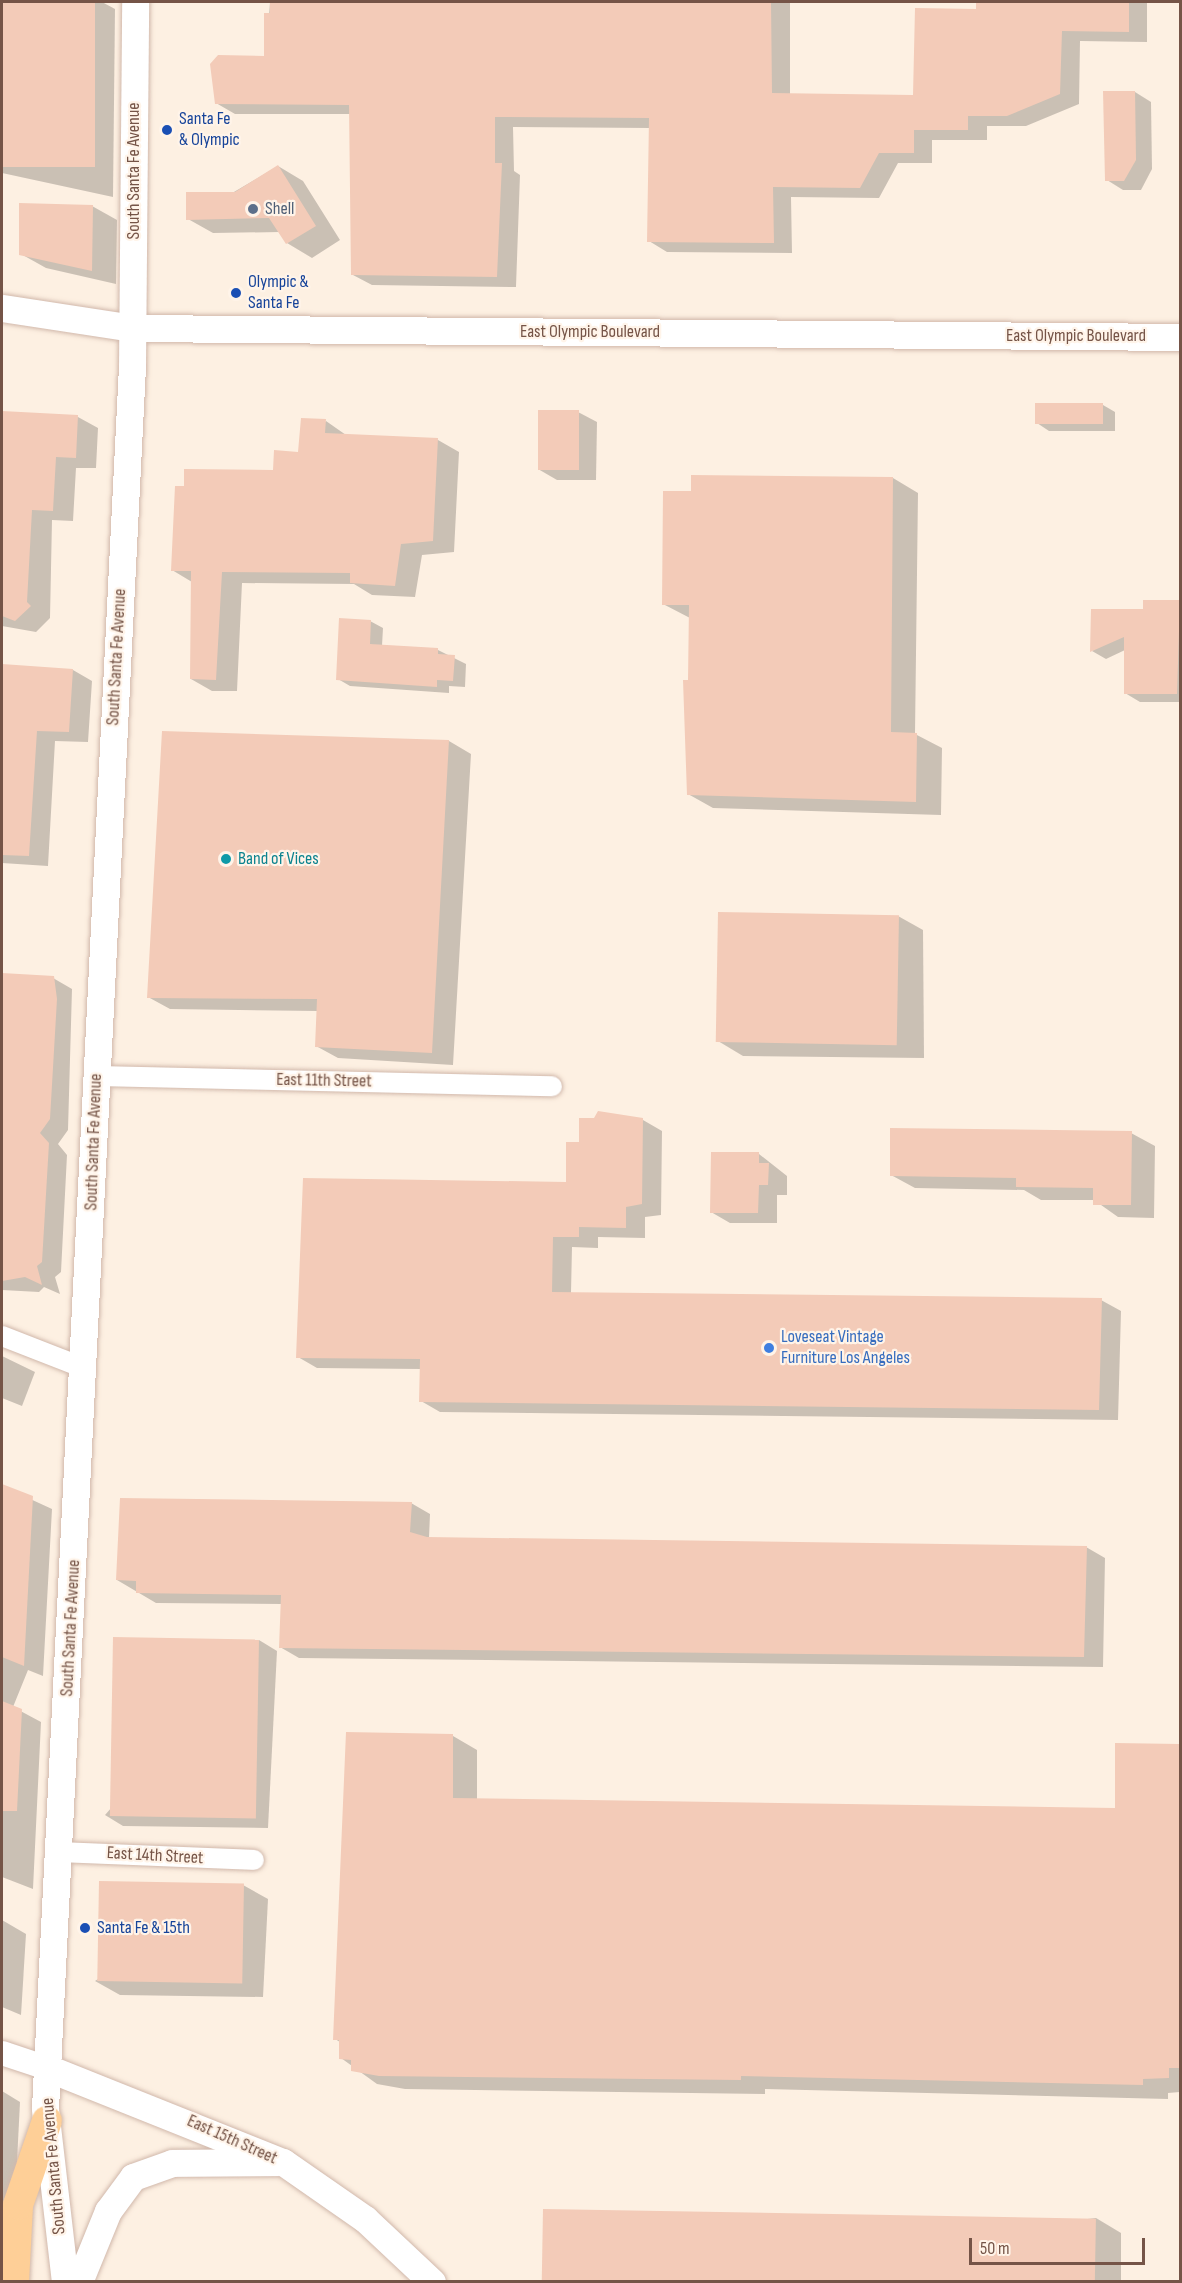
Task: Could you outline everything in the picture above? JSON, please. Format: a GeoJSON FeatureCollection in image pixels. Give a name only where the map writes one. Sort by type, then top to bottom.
{"type":"FeatureCollection","features":[{"type":"Feature","properties":{"kind":"main road","name":"South Santa Fe Avenue"},"geometry":{"type":"LineString","coordinates":[[65,2282],[46,2121],[50,2069],[56,1852],[84,1368],[133,328],[135,2]]}},
{"type":"Feature","properties":{"kind":"main road","name":"East Olympic Boulevard"},"geometry":{"type":"LineString","coordinates":[[2,308],[133,328],[1180,337]]}},
{"type":"Feature","properties":{"kind":"main road","name":"East 15th Street"},"geometry":{"type":"LineString","coordinates":[[50,2069],[283,2162],[365,2219],[432,2282]]}},
{"type":"Feature","properties":{"kind":"main road"},"geometry":{"type":"LineString","coordinates":[[14,2282],[18,2205],[46,2121]]}},
{"type":"Feature","properties":{"kind":"main road"},"geometry":{"type":"LineString","coordinates":[[79,2282],[108,2211],[133,2177],[172,2163],[283,2162]]}},
{"type":"Feature","properties":{"kind":"street","name":"East 11th Street"},"geometry":{"type":"LineString","coordinates":[[96,1076],[552,1086]]}},
{"type":"Feature","properties":{"kind":"street"},"geometry":{"type":"LineString","coordinates":[[2,1336],[84,1368]]}},
{"type":"Feature","properties":{"kind":"street","name":"East 14th Street"},"geometry":{"type":"LineString","coordinates":[[56,1852],[254,1860]]}},
{"type":"Feature","properties":{"kind":"street","name":"East 15th Street"},"geometry":{"type":"LineString","coordinates":[[2,2053],[50,2069]]}},
{"type":"Feature","properties":{"kind":"building"},"geometry":{"type":"Polygon","coordinates":[[[2,2],[95,2],[95,167],[2,167],[2,2]]]}},
{"type":"Feature","properties":{"kind":"building"},"geometry":{"type":"Polygon","coordinates":[[[270,2],[771,2],[772,93],[913,95],[915,8],[976,9],[976,2],[1129,2],[1129,32],[1062,31],[1060,94],[1007,116],[968,116],[968,130],[914,130],[914,153],[879,153],[860,188],[773,187],[774,243],[647,242],[649,118],[495,117],[495,163],[502,163],[497,277],[351,275],[349,105],[215,104],[210,64],[218,55],[264,56],[264,13],[270,13],[270,2]]]}},
{"type":"Feature","properties":{"kind":"building"},"geometry":{"type":"Polygon","coordinates":[[[1103,91],[1135,91],[1136,160],[1124,181],[1105,181],[1103,91]]]}},
{"type":"Feature","properties":{"kind":"building"},"geometry":{"type":"Polygon","coordinates":[[[278,165],[316,226],[286,244],[269,218],[186,220],[186,192],[235,192],[278,165]]]}},
{"type":"Feature","properties":{"kind":"building"},"geometry":{"type":"Polygon","coordinates":[[[19,203],[93,205],[92,271],[19,255],[19,203]]]}},
{"type":"Feature","properties":{"kind":"building"},"geometry":{"type":"Polygon","coordinates":[[[1035,403],[1103,403],[1103,424],[1035,424],[1035,403]]]}},
{"type":"Feature","properties":{"kind":"building"},"geometry":{"type":"Polygon","coordinates":[[[538,410],[579,410],[579,470],[538,470],[538,410]]]}},
{"type":"Feature","properties":{"kind":"building"},"geometry":{"type":"Polygon","coordinates":[[[2,411],[78,415],[76,458],[56,457],[53,511],[32,510],[27,602],[31,606],[15,621],[2,616],[2,411]]]}},
{"type":"Feature","properties":{"kind":"building"},"geometry":{"type":"Polygon","coordinates":[[[301,418],[326,419],[325,433],[438,438],[433,541],[401,544],[395,586],[350,583],[350,573],[222,572],[216,680],[190,679],[191,571],[171,571],[175,486],[184,486],[184,469],[273,470],[274,450],[298,452],[301,418]]]}},
{"type":"Feature","properties":{"kind":"building"},"geometry":{"type":"Polygon","coordinates":[[[691,475],[893,477],[891,732],[917,733],[916,802],[687,795],[683,680],[688,680],[689,605],[662,605],[663,491],[691,491],[691,475]]]}},
{"type":"Feature","properties":{"kind":"building"},"geometry":{"type":"Polygon","coordinates":[[[1143,600],[1180,600],[1177,694],[1124,694],[1124,637],[1090,652],[1091,609],[1143,609],[1143,600]]]}},
{"type":"Feature","properties":{"kind":"building"},"geometry":{"type":"Polygon","coordinates":[[[339,618],[371,620],[370,644],[438,648],[438,654],[455,655],[453,681],[437,680],[437,687],[336,680],[339,618]]]}},
{"type":"Feature","properties":{"kind":"building"},"geometry":{"type":"Polygon","coordinates":[[[2,664],[73,669],[69,732],[37,731],[29,856],[2,855],[2,664]]]}},
{"type":"Feature","properties":{"kind":"building"},"geometry":{"type":"Polygon","coordinates":[[[162,731],[449,740],[432,1053],[315,1047],[317,999],[147,998],[162,731]]]}},
{"type":"Feature","properties":{"kind":"building"},"geometry":{"type":"Polygon","coordinates":[[[718,912],[899,915],[897,1045],[716,1042],[718,912]]]}},
{"type":"Feature","properties":{"kind":"building"},"geometry":{"type":"Polygon","coordinates":[[[2,973],[54,976],[57,999],[50,1119],[40,1133],[49,1143],[42,1262],[37,1266],[42,1285],[25,1277],[2,1281],[2,973]]]}},
{"type":"Feature","properties":{"kind":"building"},"geometry":{"type":"Polygon","coordinates":[[[598,1111],[643,1118],[642,1204],[626,1207],[626,1228],[579,1227],[579,1237],[553,1237],[552,1292],[1102,1298],[1099,1410],[419,1402],[420,1359],[296,1358],[303,1178],[566,1182],[566,1142],[579,1142],[579,1118],[594,1118],[598,1111]]]}},
{"type":"Feature","properties":{"kind":"building"},"geometry":{"type":"Polygon","coordinates":[[[890,1128],[1132,1131],[1131,1205],[1093,1205],[1093,1188],[1016,1187],[1016,1178],[890,1176],[890,1128]]]}},
{"type":"Feature","properties":{"kind":"building"},"geometry":{"type":"Polygon","coordinates":[[[711,1152],[759,1152],[759,1163],[769,1163],[768,1185],[759,1185],[758,1213],[710,1213],[711,1152]]]}},
{"type":"Feature","properties":{"kind":"building"},"geometry":{"type":"Polygon","coordinates":[[[2,1484],[33,1496],[24,1666],[2,1657],[2,1484]]]}},
{"type":"Feature","properties":{"kind":"building"},"geometry":{"type":"Polygon","coordinates":[[[120,1498],[412,1502],[410,1532],[427,1537],[1087,1546],[1084,1657],[279,1648],[281,1595],[136,1593],[136,1581],[116,1580],[120,1498]]]}},
{"type":"Feature","properties":{"kind":"building"},"geometry":{"type":"Polygon","coordinates":[[[113,1637],[259,1640],[256,1819],[110,1816],[113,1637]]]}},
{"type":"Feature","properties":{"kind":"building"},"geometry":{"type":"Polygon","coordinates":[[[2,1701],[22,1709],[17,1811],[2,1811],[2,1701]]]}},
{"type":"Feature","properties":{"kind":"building"},"geometry":{"type":"Polygon","coordinates":[[[346,1732],[453,1734],[453,1798],[1115,1808],[1115,1743],[1180,1744],[1180,2068],[1169,2068],[1169,2078],[1143,2079],[1143,2085],[741,2076],[741,2080],[379,2076],[351,2071],[351,2060],[339,2059],[339,2040],[333,2040],[346,1732]]]}},
{"type":"Feature","properties":{"kind":"building"},"geometry":{"type":"Polygon","coordinates":[[[99,1881],[244,1884],[242,1984],[97,1981],[99,1881]]]}},
{"type":"Feature","properties":{"kind":"building"},"geometry":{"type":"Polygon","coordinates":[[[543,2209],[1096,2219],[1095,2282],[542,2282],[543,2209]]]}},
{"type":"Feature","properties":{"kind":"place","name":"Santa Fe & Olympic"},"geometry":{"type":"Point","coordinates":[167,130]}},
{"type":"Feature","properties":{"kind":"place","name":"Shell"},"geometry":{"type":"Point","coordinates":[253,209]}},
{"type":"Feature","properties":{"kind":"place","name":"Olympic & Santa Fe"},"geometry":{"type":"Point","coordinates":[236,293]}},
{"type":"Feature","properties":{"kind":"place","name":"Band of Vices"},"geometry":{"type":"Point","coordinates":[226,859]}},
{"type":"Feature","properties":{"kind":"place","name":"Loveseat Vintage Furniture Los Angeles"},"geometry":{"type":"Point","coordinates":[769,1348]}},
{"type":"Feature","properties":{"kind":"place","name":"Santa Fe & 15th"},"geometry":{"type":"Point","coordinates":[85,1928]}}]}
